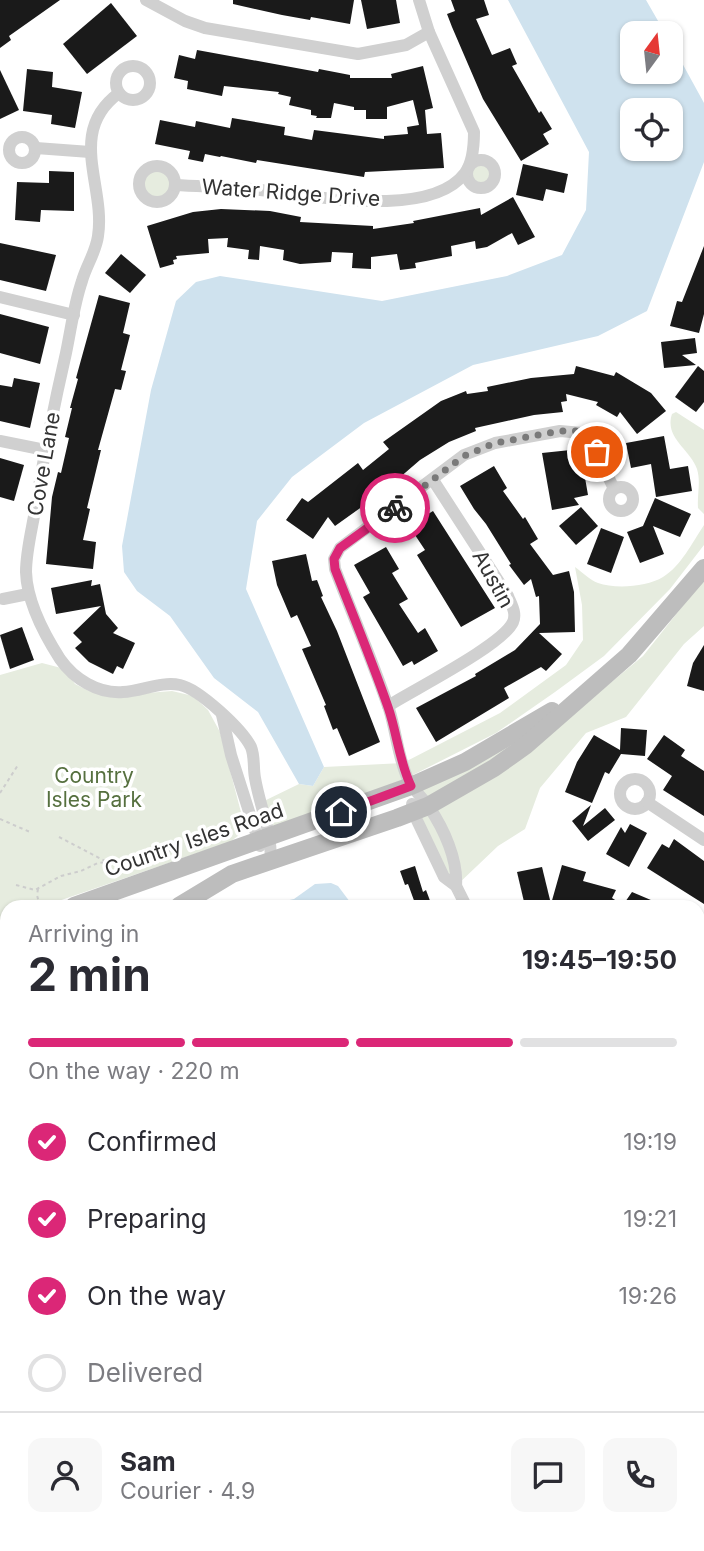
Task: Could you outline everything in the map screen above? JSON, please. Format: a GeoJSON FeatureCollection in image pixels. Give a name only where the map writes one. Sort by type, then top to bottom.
{"type":"FeatureCollection","features":[{"type":"Feature","properties":{"kind":"street"},"geometry":{"type":"LineString","coordinates":[[146,0],[185,21],[205,28],[358,54],[406,45],[429,32]]}},
{"type":"Feature","properties":{"kind":"street","name":"Water Ridge Drive"},"geometry":{"type":"LineString","coordinates":[[175,185],[258,189],[340,201],[377,201],[413,199],[452,185],[467,170],[474,145],[474,132],[429,32],[419,0]]}},
{"type":"Feature","properties":{"kind":"street","name":"Cove Lane"},"geometry":{"type":"LineString","coordinates":[[119,93],[111,98],[101,113],[92,136],[90,152],[99,226],[98,239],[82,281],[45,450],[26,568],[28,594],[61,661],[78,678],[98,690],[121,692],[170,684],[182,685],[210,703],[246,738],[253,751],[264,840]]}},
{"type":"Feature","properties":{"kind":"street"},"geometry":{"type":"LineString","coordinates":[[36,148],[90,152]]}},
{"type":"Feature","properties":{"kind":"street"},"geometry":{"type":"LineString","coordinates":[[0,297],[74,315]]}},
{"type":"Feature","properties":{"kind":"street"},"geometry":{"type":"LineString","coordinates":[[463,900],[456,886],[444,877],[421,809],[405,773],[388,706],[335,569],[334,559],[340,548],[464,456],[495,443],[568,430],[582,433],[589,438],[614,489]]}},
{"type":"Feature","properties":{"kind":"street"},"geometry":{"type":"LineString","coordinates":[[0,441],[45,450]]}},
{"type":"Feature","properties":{"kind":"street","name":"Austin"},"geometry":{"type":"LineString","coordinates":[[388,706],[494,642],[513,622],[514,611],[508,596],[433,480]]}},
{"type":"Feature","properties":{"kind":"street","name":"Country Isles Road"},"geometry":{"type":"LineString","coordinates":[[189,900],[232,874],[421,809],[494,768],[525,746],[629,655],[704,568]]}},
{"type":"Feature","properties":{"kind":"street"},"geometry":{"type":"LineString","coordinates":[[1,602],[28,594]]}},
{"type":"Feature","properties":{"kind":"street","name":"Country Isles Road"},"geometry":{"type":"LineString","coordinates":[[91,900],[411,786],[465,762],[591,687]]}},
{"type":"Feature","properties":{"kind":"street","name":"Cove Lane"},"geometry":{"type":"LineString","coordinates":[[222,715],[231,755],[271,860]]}},
{"type":"Feature","properties":{"kind":"street"},"geometry":{"type":"LineString","coordinates":[[648,803],[704,840]]}},
{"type":"Feature","properties":{"kind":"street"},"geometry":{"type":"LineString","coordinates":[[421,809],[440,825],[457,871],[456,886]]}},
{"type":"Feature","properties":{"kind":"path"},"geometry":{"type":"LineString","coordinates":[[0,793],[18,765]]}},
{"type":"Feature","properties":{"kind":"path"},"geometry":{"type":"LineString","coordinates":[[0,819],[30,832]]}},
{"type":"Feature","properties":{"kind":"path"},"geometry":{"type":"LineString","coordinates":[[58,837],[107,862]]}},
{"type":"Feature","properties":{"kind":"path"},"geometry":{"type":"LineString","coordinates":[[16,885],[35,890],[61,876],[107,862],[139,863],[161,852],[172,850]]}},
{"type":"Feature","properties":{"kind":"path"},"geometry":{"type":"LineString","coordinates":[[38,900],[39,888]]}},
{"type":"Feature","properties":{"kind":"green space"},"geometry":{"type":"Polygon","coordinates":[[[482,160],[492,164],[496,174],[492,184],[482,188],[472,184],[468,174],[472,164],[482,160]]]}},
{"type":"Feature","properties":{"kind":"green space"},"geometry":{"type":"Polygon","coordinates":[[[157,166],[169,172],[175,184],[169,196],[157,202],[145,196],[139,184],[145,172],[157,166]]]}},
{"type":"Feature","properties":{"kind":"green space"},"geometry":{"type":"Polygon","coordinates":[[[676,412],[704,430],[704,514],[698,508],[697,469],[672,430],[670,422],[672,414],[676,412]]]}},
{"type":"Feature","properties":{"kind":"green space"},"geometry":{"type":"Polygon","coordinates":[[[704,525],[704,545],[670,589],[604,656],[496,733],[407,778],[279,828],[272,825],[262,802],[299,784],[313,786],[324,767],[403,763],[500,713],[566,665],[583,640],[582,605],[575,567],[592,580],[605,585],[631,586],[648,583],[663,577],[675,567],[704,525]]]}},
{"type":"Feature","properties":{"kind":"green space"},"geometry":{"type":"Polygon","coordinates":[[[704,579],[704,626],[684,644],[626,717],[586,733],[540,788],[525,829],[498,846],[456,886],[413,812],[427,806],[411,786],[568,718],[643,656],[704,579]]]}},
{"type":"Feature","properties":{"kind":"green space","name":"Country Isles Park"},"geometry":{"type":"Polygon","coordinates":[[[42,663],[65,669],[75,684],[89,691],[110,696],[172,691],[193,696],[208,710],[220,732],[243,820],[243,832],[226,845],[61,900],[0,900],[0,675],[42,663]]]}},
{"type":"Feature","properties":{"kind":"water"},"geometry":{"type":"Polygon","coordinates":[[[508,0],[646,0],[658,21],[620,21],[620,84],[683,84],[683,65],[704,103],[704,162],[647,311],[598,336],[473,365],[364,423],[292,477],[257,521],[246,589],[324,767],[313,786],[299,784],[258,712],[214,678],[170,616],[137,591],[124,572],[122,546],[151,390],[176,301],[196,282],[220,276],[382,301],[507,276],[562,255],[586,210],[589,152],[508,0]]]}},
{"type":"Feature","properties":{"kind":"water"},"geometry":{"type":"Polygon","coordinates":[[[331,883],[338,886],[348,900],[289,900],[315,884],[331,883]]]}},
{"type":"Feature","properties":{"kind":"building"},"geometry":{"type":"Polygon","coordinates":[[[0,0],[60,0],[9,36],[11,40],[0,48],[0,0]]]}},
{"type":"Feature","properties":{"kind":"building"},"geometry":{"type":"Polygon","coordinates":[[[233,0],[354,0],[350,24],[282,15],[233,4],[233,0]]]}},
{"type":"Feature","properties":{"kind":"building"},"geometry":{"type":"Polygon","coordinates":[[[361,0],[396,0],[400,23],[367,29],[361,0]]]}},
{"type":"Feature","properties":{"kind":"building"},"geometry":{"type":"Polygon","coordinates":[[[451,0],[484,0],[489,15],[476,19],[492,55],[510,48],[517,64],[512,66],[539,113],[541,111],[552,129],[543,134],[549,144],[521,161],[483,99],[447,14],[455,11],[451,0]]]}},
{"type":"Feature","properties":{"kind":"building"},"geometry":{"type":"Polygon","coordinates":[[[111,3],[137,36],[87,74],[63,44],[111,3]]]}},
{"type":"Feature","properties":{"kind":"building"},"geometry":{"type":"Polygon","coordinates":[[[197,50],[318,72],[319,69],[350,75],[350,78],[392,78],[391,74],[423,66],[433,108],[425,110],[427,134],[441,133],[444,168],[365,172],[364,177],[205,154],[203,162],[188,159],[190,151],[155,144],[160,120],[195,127],[196,121],[230,128],[232,118],[285,127],[284,135],[312,140],[314,130],[384,139],[384,136],[408,134],[407,127],[419,125],[413,100],[387,107],[387,119],[366,119],[366,110],[354,110],[354,107],[334,103],[331,118],[316,118],[317,116],[311,115],[311,110],[289,105],[291,97],[278,94],[279,92],[224,86],[222,96],[187,89],[188,81],[174,78],[179,55],[195,59],[197,50]]]}},
{"type":"Feature","properties":{"kind":"building"},"geometry":{"type":"Polygon","coordinates":[[[27,69],[53,72],[52,87],[82,92],[75,128],[51,124],[52,115],[23,111],[27,69]]]}},
{"type":"Feature","properties":{"kind":"building"},"geometry":{"type":"Polygon","coordinates":[[[0,70],[19,110],[0,119],[0,70]]]}},
{"type":"Feature","properties":{"kind":"building"},"geometry":{"type":"Polygon","coordinates":[[[523,164],[568,174],[564,193],[546,189],[543,201],[516,195],[523,164]]]}},
{"type":"Feature","properties":{"kind":"building"},"geometry":{"type":"Polygon","coordinates":[[[49,171],[74,172],[74,211],[41,210],[40,222],[15,220],[17,182],[49,183],[49,171]]]}},
{"type":"Feature","properties":{"kind":"building"},"geometry":{"type":"Polygon","coordinates":[[[513,197],[535,237],[518,245],[512,233],[487,247],[476,249],[475,241],[451,246],[452,256],[415,263],[416,268],[400,270],[397,254],[371,257],[371,269],[352,268],[353,253],[332,252],[331,262],[300,264],[283,260],[284,250],[260,246],[259,260],[248,259],[249,250],[227,247],[228,238],[208,239],[209,253],[176,256],[174,264],[160,268],[147,226],[193,212],[221,209],[270,211],[301,217],[300,222],[373,226],[373,229],[480,208],[481,215],[513,197]]]}},
{"type":"Feature","properties":{"kind":"building"},"geometry":{"type":"Polygon","coordinates":[[[0,243],[56,255],[46,291],[0,280],[0,243]]]}},
{"type":"Feature","properties":{"kind":"building"},"geometry":{"type":"Polygon","coordinates":[[[704,246],[704,314],[699,333],[670,326],[677,301],[682,302],[704,246]]]}},
{"type":"Feature","properties":{"kind":"building"},"geometry":{"type":"Polygon","coordinates":[[[121,254],[146,275],[130,293],[105,273],[121,254]]]}},
{"type":"Feature","properties":{"kind":"building"},"geometry":{"type":"Polygon","coordinates":[[[99,295],[130,303],[123,333],[130,335],[121,370],[126,371],[121,390],[115,389],[98,450],[101,450],[87,508],[90,509],[83,540],[96,542],[93,569],[46,564],[52,497],[69,438],[65,437],[78,379],[76,378],[99,295]]]}},
{"type":"Feature","properties":{"kind":"building"},"geometry":{"type":"Polygon","coordinates":[[[0,314],[49,327],[40,364],[0,353],[0,314]]]}},
{"type":"Feature","properties":{"kind":"building"},"geometry":{"type":"Polygon","coordinates":[[[695,338],[697,353],[682,355],[696,365],[664,368],[661,342],[695,338]]]}},
{"type":"Feature","properties":{"kind":"building"},"geometry":{"type":"Polygon","coordinates":[[[576,366],[614,376],[616,372],[651,393],[666,411],[637,434],[620,412],[617,417],[596,405],[598,402],[566,394],[567,401],[561,402],[563,412],[534,415],[475,428],[476,431],[449,442],[420,460],[384,491],[335,526],[328,517],[313,539],[286,520],[302,498],[308,502],[358,463],[363,470],[389,449],[383,442],[441,401],[466,391],[467,394],[488,391],[487,387],[531,378],[574,374],[576,366]]]}},
{"type":"Feature","properties":{"kind":"building"},"geometry":{"type":"Polygon","coordinates":[[[698,366],[704,371],[704,402],[696,412],[675,397],[698,366]]]}},
{"type":"Feature","properties":{"kind":"building"},"geometry":{"type":"Polygon","coordinates":[[[14,378],[40,383],[30,428],[0,421],[0,385],[12,387],[14,378]]]}},
{"type":"Feature","properties":{"kind":"building"},"geometry":{"type":"Polygon","coordinates":[[[664,436],[670,469],[688,466],[692,491],[656,497],[651,464],[631,468],[626,443],[664,436]]]}},
{"type":"Feature","properties":{"kind":"building"},"geometry":{"type":"Polygon","coordinates":[[[580,449],[588,495],[574,498],[579,505],[552,510],[542,453],[580,449]]]}},
{"type":"Feature","properties":{"kind":"building"},"geometry":{"type":"Polygon","coordinates":[[[0,458],[24,465],[14,501],[0,497],[0,458]]]}},
{"type":"Feature","properties":{"kind":"building"},"geometry":{"type":"Polygon","coordinates":[[[494,466],[507,488],[503,491],[523,519],[525,517],[538,539],[530,544],[553,575],[569,571],[574,592],[575,632],[539,633],[562,654],[546,671],[541,667],[504,688],[509,698],[436,742],[416,708],[476,676],[475,674],[515,650],[540,624],[539,596],[536,597],[531,579],[524,585],[460,486],[494,466]]]}},
{"type":"Feature","properties":{"kind":"building"},"geometry":{"type":"Polygon","coordinates":[[[655,498],[691,514],[680,537],[653,526],[664,554],[640,563],[627,532],[643,526],[655,498]]]}},
{"type":"Feature","properties":{"kind":"building"},"geometry":{"type":"Polygon","coordinates":[[[581,507],[598,526],[576,545],[559,526],[581,507]]]}},
{"type":"Feature","properties":{"kind":"building"},"geometry":{"type":"Polygon","coordinates":[[[433,511],[495,608],[461,627],[417,555],[425,550],[409,526],[433,511]]]}},
{"type":"Feature","properties":{"kind":"building"},"geometry":{"type":"Polygon","coordinates":[[[601,528],[624,537],[611,573],[587,564],[601,528]]]}},
{"type":"Feature","properties":{"kind":"building"},"geometry":{"type":"Polygon","coordinates":[[[386,547],[399,569],[392,573],[408,599],[399,604],[418,633],[425,628],[438,651],[414,665],[412,661],[403,666],[363,597],[370,593],[354,565],[386,547]]]}},
{"type":"Feature","properties":{"kind":"building"},"geometry":{"type":"Polygon","coordinates":[[[306,554],[312,581],[317,580],[323,596],[321,597],[380,742],[349,756],[337,728],[333,730],[324,706],[326,705],[302,649],[311,646],[297,615],[291,618],[277,585],[272,561],[306,554]]]}},
{"type":"Feature","properties":{"kind":"building"},"geometry":{"type":"Polygon","coordinates":[[[92,580],[91,586],[100,584],[106,614],[118,628],[113,633],[135,643],[123,669],[117,666],[113,674],[89,662],[75,648],[82,642],[73,633],[101,606],[56,614],[51,588],[92,580]]]}},
{"type":"Feature","properties":{"kind":"building"},"geometry":{"type":"Polygon","coordinates":[[[22,627],[34,660],[10,669],[0,635],[22,627]]]}},
{"type":"Feature","properties":{"kind":"building"},"geometry":{"type":"Polygon","coordinates":[[[704,645],[704,691],[687,686],[693,663],[704,645]]]}},
{"type":"Feature","properties":{"kind":"building"},"geometry":{"type":"Polygon","coordinates":[[[621,728],[647,730],[645,756],[621,754],[609,774],[605,772],[592,803],[565,792],[577,762],[594,735],[620,750],[621,728]]]}},
{"type":"Feature","properties":{"kind":"building"},"geometry":{"type":"Polygon","coordinates":[[[664,735],[685,750],[681,756],[704,771],[704,816],[663,790],[672,776],[647,759],[664,735]]]}},
{"type":"Feature","properties":{"kind":"building"},"geometry":{"type":"Polygon","coordinates":[[[591,805],[583,826],[605,808],[615,820],[588,841],[572,821],[591,805]]]}},
{"type":"Feature","properties":{"kind":"building"},"geometry":{"type":"Polygon","coordinates":[[[630,824],[647,833],[629,867],[606,854],[621,827],[625,833],[630,824]]]}},
{"type":"Feature","properties":{"kind":"building"},"geometry":{"type":"Polygon","coordinates":[[[674,839],[704,861],[704,900],[698,900],[647,868],[662,844],[669,848],[674,839]]]}},
{"type":"Feature","properties":{"kind":"building"},"geometry":{"type":"Polygon","coordinates":[[[562,865],[586,872],[583,881],[616,890],[612,898],[615,900],[552,900],[562,865]]]}},
{"type":"Feature","properties":{"kind":"building"},"geometry":{"type":"Polygon","coordinates":[[[415,866],[423,892],[426,890],[430,900],[414,900],[400,871],[415,866]]]}},
{"type":"Feature","properties":{"kind":"building"},"geometry":{"type":"Polygon","coordinates":[[[542,867],[550,900],[524,900],[517,872],[542,867]]]}},
{"type":"Feature","properties":{"kind":"building"},"geometry":{"type":"Polygon","coordinates":[[[632,892],[651,900],[626,900],[632,892]]]}},
{"type":"Feature","properties":{"kind":"way so far"},"geometry":{"type":"LineString","coordinates":[[395,508],[464,456],[495,443],[568,430],[586,435],[597,452]]}},
{"type":"Feature","properties":{"kind":"route"},"geometry":{"type":"LineString","coordinates":[[341,812],[411,786],[405,773],[388,706],[335,569],[334,559],[340,548],[395,508]]}}]}
